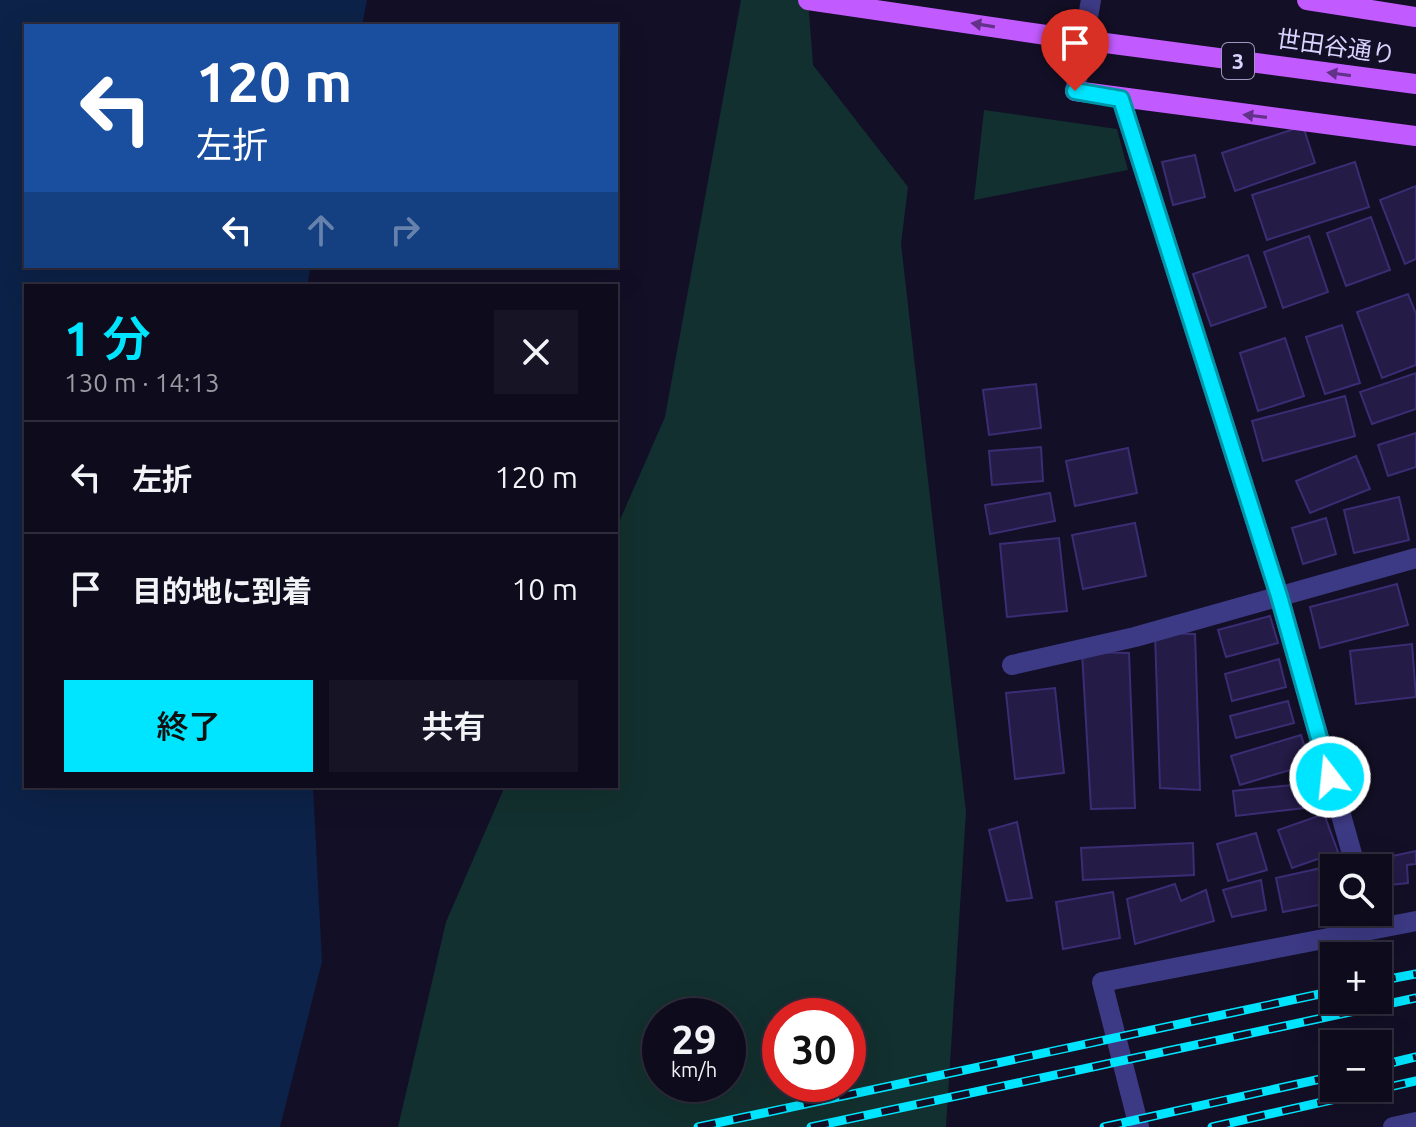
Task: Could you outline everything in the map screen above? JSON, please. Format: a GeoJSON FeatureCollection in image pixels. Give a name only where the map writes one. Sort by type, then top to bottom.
{"type":"FeatureCollection","features":[{"type":"Feature","properties":{"kind":"main road","name":"世田谷通り"},"geometry":{"type":"LineString","coordinates":[[1307,0],[1416,17]]}},
{"type":"Feature","properties":{"kind":"main road","name":"世田谷通り"},"geometry":{"type":"LineString","coordinates":[[815,1],[1416,84]]}},
{"type":"Feature","properties":{"kind":"main road"},"geometry":{"type":"LineString","coordinates":[[1075,91],[1416,136]]}},
{"type":"Feature","properties":{"kind":"street"},"geometry":{"type":"LineString","coordinates":[[1075,91],[1091,0]]}},
{"type":"Feature","properties":{"kind":"street"},"geometry":{"type":"LineString","coordinates":[[1121,99],[1279,596],[1352,854]]}},
{"type":"Feature","properties":{"kind":"street"},"geometry":{"type":"LineString","coordinates":[[1012,665],[1135,637],[1416,558]]}},
{"type":"Feature","properties":{"kind":"street"},"geometry":{"type":"LineString","coordinates":[[1392,920],[1416,921]]}},
{"type":"Feature","properties":{"kind":"street"},"geometry":{"type":"LineString","coordinates":[[1139,1127],[1102,982],[1345,926]]}},
{"type":"Feature","properties":{"kind":"street"},"geometry":{"type":"LineString","coordinates":[[1393,1127],[1416,1122]]}},
{"type":"Feature","properties":{"kind":"green space"},"geometry":{"type":"Polygon","coordinates":[[[741,0],[808,0],[813,65],[908,187],[901,244],[966,812],[946,1127],[398,1127],[446,922],[504,788],[618,788],[618,524],[665,417],[741,0]]]}},
{"type":"Feature","properties":{"kind":"green space"},"geometry":{"type":"Polygon","coordinates":[[[984,110],[1117,129],[1128,170],[974,200],[984,110]]]}},
{"type":"Feature","properties":{"kind":"water"},"geometry":{"type":"Polygon","coordinates":[[[0,0],[367,0],[362,24],[24,24],[24,268],[311,268],[307,284],[24,284],[24,788],[313,788],[322,962],[280,1127],[0,1127],[0,0]]]}},
{"type":"Feature","properties":{"kind":"building"},"geometry":{"type":"Polygon","coordinates":[[[1303,126],[1315,163],[1235,191],[1222,153],[1303,126]]]}},
{"type":"Feature","properties":{"kind":"building"},"geometry":{"type":"Polygon","coordinates":[[[1195,155],[1205,197],[1173,205],[1162,162],[1195,155]]]}},
{"type":"Feature","properties":{"kind":"building"},"geometry":{"type":"Polygon","coordinates":[[[1355,162],[1369,207],[1267,240],[1252,195],[1355,162]]]}},
{"type":"Feature","properties":{"kind":"building"},"geometry":{"type":"Polygon","coordinates":[[[1416,186],[1416,259],[1405,264],[1380,200],[1416,186]]]}},
{"type":"Feature","properties":{"kind":"building"},"geometry":{"type":"Polygon","coordinates":[[[1371,217],[1390,270],[1346,286],[1327,233],[1371,217]]]}},
{"type":"Feature","properties":{"kind":"building"},"geometry":{"type":"Polygon","coordinates":[[[1309,236],[1328,292],[1283,308],[1264,252],[1309,236]]]}},
{"type":"Feature","properties":{"kind":"building"},"geometry":{"type":"Polygon","coordinates":[[[1248,255],[1266,307],[1211,326],[1193,274],[1248,255]]]}},
{"type":"Feature","properties":{"kind":"building"},"geometry":{"type":"Polygon","coordinates":[[[1408,294],[1416,314],[1416,365],[1382,378],[1357,312],[1408,294]]]}},
{"type":"Feature","properties":{"kind":"building"},"geometry":{"type":"Polygon","coordinates":[[[1342,325],[1360,383],[1325,394],[1306,337],[1342,325]]]}},
{"type":"Feature","properties":{"kind":"building"},"geometry":{"type":"Polygon","coordinates":[[[1285,338],[1304,396],[1258,411],[1240,353],[1285,338]]]}},
{"type":"Feature","properties":{"kind":"building"},"geometry":{"type":"Polygon","coordinates":[[[1416,373],[1416,409],[1372,424],[1360,392],[1416,373]]]}},
{"type":"Feature","properties":{"kind":"building"},"geometry":{"type":"Polygon","coordinates":[[[1036,384],[1041,428],[989,435],[983,390],[1036,384]]]}},
{"type":"Feature","properties":{"kind":"building"},"geometry":{"type":"Polygon","coordinates":[[[1345,396],[1355,436],[1263,461],[1252,421],[1345,396]]]}},
{"type":"Feature","properties":{"kind":"building"},"geometry":{"type":"Polygon","coordinates":[[[1416,433],[1416,467],[1388,476],[1378,445],[1416,433]]]}},
{"type":"Feature","properties":{"kind":"building"},"geometry":{"type":"Polygon","coordinates":[[[1041,447],[1043,481],[992,485],[989,451],[1041,447]]]}},
{"type":"Feature","properties":{"kind":"building"},"geometry":{"type":"Polygon","coordinates":[[[1128,448],[1137,493],[1075,506],[1066,461],[1128,448]]]}},
{"type":"Feature","properties":{"kind":"building"},"geometry":{"type":"Polygon","coordinates":[[[1356,456],[1370,489],[1310,513],[1296,481],[1356,456]]]}},
{"type":"Feature","properties":{"kind":"building"},"geometry":{"type":"Polygon","coordinates":[[[1050,493],[1055,521],[990,534],[985,505],[1050,493]]]}},
{"type":"Feature","properties":{"kind":"building"},"geometry":{"type":"Polygon","coordinates":[[[1399,497],[1409,540],[1354,553],[1344,510],[1399,497]]]}},
{"type":"Feature","properties":{"kind":"building"},"geometry":{"type":"Polygon","coordinates":[[[1326,518],[1336,554],[1303,564],[1292,528],[1326,518]]]}},
{"type":"Feature","properties":{"kind":"building"},"geometry":{"type":"Polygon","coordinates":[[[1135,523],[1146,576],[1083,589],[1072,535],[1135,523]]]}},
{"type":"Feature","properties":{"kind":"building"},"geometry":{"type":"Polygon","coordinates":[[[1059,538],[1067,611],[1007,617],[1000,544],[1059,538]]]}},
{"type":"Feature","properties":{"kind":"building"},"geometry":{"type":"Polygon","coordinates":[[[1397,584],[1408,625],[1320,648],[1310,607],[1397,584]]]}},
{"type":"Feature","properties":{"kind":"building"},"geometry":{"type":"Polygon","coordinates":[[[1270,616],[1278,643],[1226,657],[1218,630],[1270,616]]]}},
{"type":"Feature","properties":{"kind":"building"},"geometry":{"type":"Polygon","coordinates":[[[1155,633],[1195,634],[1200,790],[1160,788],[1155,633]]]}},
{"type":"Feature","properties":{"kind":"building"},"geometry":{"type":"Polygon","coordinates":[[[1412,644],[1416,697],[1356,704],[1350,651],[1412,644]]]}},
{"type":"Feature","properties":{"kind":"building"},"geometry":{"type":"Polygon","coordinates":[[[1082,652],[1129,653],[1135,808],[1091,809],[1082,652]]]}},
{"type":"Feature","properties":{"kind":"building"},"geometry":{"type":"Polygon","coordinates":[[[1279,659],[1286,687],[1232,701],[1225,674],[1279,659]]]}},
{"type":"Feature","properties":{"kind":"building"},"geometry":{"type":"Polygon","coordinates":[[[1055,688],[1064,773],[1015,779],[1006,693],[1055,688]]]}},
{"type":"Feature","properties":{"kind":"building"},"geometry":{"type":"Polygon","coordinates":[[[1288,701],[1294,723],[1236,738],[1230,716],[1288,701]]]}},
{"type":"Feature","properties":{"kind":"building"},"geometry":{"type":"Polygon","coordinates":[[[1301,735],[1310,764],[1240,785],[1231,756],[1301,735]]]}},
{"type":"Feature","properties":{"kind":"building"},"geometry":{"type":"Polygon","coordinates":[[[1302,784],[1304,808],[1236,816],[1233,791],[1302,784]]]}},
{"type":"Feature","properties":{"kind":"building"},"geometry":{"type":"Polygon","coordinates":[[[1324,814],[1338,852],[1320,854],[1320,858],[1292,868],[1278,830],[1324,814]]]}},
{"type":"Feature","properties":{"kind":"building"},"geometry":{"type":"Polygon","coordinates":[[[1017,822],[1032,898],[1007,901],[989,830],[1017,822]]]}},
{"type":"Feature","properties":{"kind":"building"},"geometry":{"type":"Polygon","coordinates":[[[1256,833],[1267,870],[1228,881],[1217,844],[1256,833]]]}},
{"type":"Feature","properties":{"kind":"building"},"geometry":{"type":"Polygon","coordinates":[[[1193,843],[1194,875],[1083,880],[1081,848],[1193,843]]]}},
{"type":"Feature","properties":{"kind":"building"},"geometry":{"type":"Polygon","coordinates":[[[1416,851],[1416,864],[1407,865],[1408,883],[1392,885],[1392,856],[1416,851]]]}},
{"type":"Feature","properties":{"kind":"building"},"geometry":{"type":"Polygon","coordinates":[[[1320,868],[1320,905],[1283,912],[1276,878],[1320,868]]]}},
{"type":"Feature","properties":{"kind":"building"},"geometry":{"type":"Polygon","coordinates":[[[1261,880],[1266,910],[1232,917],[1223,890],[1261,880]]]}},
{"type":"Feature","properties":{"kind":"building"},"geometry":{"type":"Polygon","coordinates":[[[1175,884],[1181,901],[1206,890],[1214,921],[1135,944],[1127,899],[1175,884]]]}},
{"type":"Feature","properties":{"kind":"building"},"geometry":{"type":"Polygon","coordinates":[[[1113,892],[1120,938],[1063,949],[1056,902],[1113,892]]]}},
{"type":"Feature","properties":{"kind":"railway"},"geometry":{"type":"LineString","coordinates":[[1392,978],[1416,974]]}},
{"type":"Feature","properties":{"kind":"railway"},"geometry":{"type":"LineString","coordinates":[[698,1127],[1320,994]]}},
{"type":"Feature","properties":{"kind":"railway"},"geometry":{"type":"LineString","coordinates":[[811,1127],[1416,998]]}},
{"type":"Feature","properties":{"kind":"railway"},"geometry":{"type":"LineString","coordinates":[[1392,1063],[1416,1057]]}},
{"type":"Feature","properties":{"kind":"railway"},"geometry":{"type":"LineString","coordinates":[[1104,1127],[1320,1079]]}},
{"type":"Feature","properties":{"kind":"railway"},"geometry":{"type":"LineString","coordinates":[[1212,1127],[1416,1081]]}},
{"type":"Feature","properties":{"kind":"route"},"geometry":{"type":"LineString","coordinates":[[1075,91],[1121,99],[1279,596],[1330,777]]}}]}
